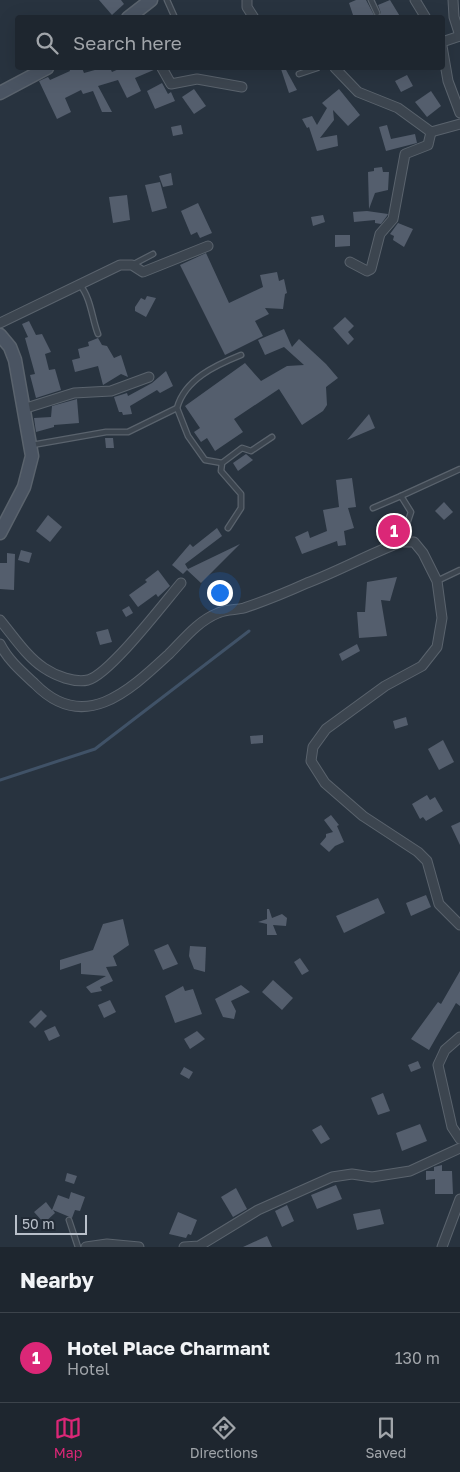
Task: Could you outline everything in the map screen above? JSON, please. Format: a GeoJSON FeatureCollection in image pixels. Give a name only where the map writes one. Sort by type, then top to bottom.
{"type":"FeatureCollection","features":[{"type":"Feature","properties":{"kind":"street"},"geometry":{"type":"LineString","coordinates":[[133,15],[151,0],[160,0]]}},
{"type":"Feature","properties":{"kind":"street"},"geometry":{"type":"LineString","coordinates":[[247,0],[247,7],[252,15]]}},
{"type":"Feature","properties":{"kind":"street"},"geometry":{"type":"LineString","coordinates":[[415,0],[424,15]]}},
{"type":"Feature","properties":{"kind":"street"},"geometry":{"type":"LineString","coordinates":[[445,43],[460,36],[454,18],[453,0]]}},
{"type":"Feature","properties":{"kind":"street"},"geometry":{"type":"LineString","coordinates":[[445,62],[448,81],[460,113]]}},
{"type":"Feature","properties":{"kind":"street"},"geometry":{"type":"LineString","coordinates":[[0,93],[43,70]]}},
{"type":"Feature","properties":{"kind":"street"},"geometry":{"type":"LineString","coordinates":[[163,70],[171,84],[197,79],[242,87]]}},
{"type":"Feature","properties":{"kind":"street"},"geometry":{"type":"LineString","coordinates":[[338,70],[358,92],[398,108],[431,132]]}},
{"type":"Feature","properties":{"kind":"street"},"geometry":{"type":"LineString","coordinates":[[431,132],[460,124]]}},
{"type":"Feature","properties":{"kind":"street"},"geometry":{"type":"LineString","coordinates":[[350,262],[367,271],[372,269],[380,234],[393,219],[405,154],[428,145],[431,132]]}},
{"type":"Feature","properties":{"kind":"street"},"geometry":{"type":"LineString","coordinates":[[0,322],[120,265],[132,265],[143,272],[208,246]]}},
{"type":"Feature","properties":{"kind":"street"},"geometry":{"type":"LineString","coordinates":[[0,335],[10,348],[15,360],[23,409],[32,445],[29,472],[0,533]]}},
{"type":"Feature","properties":{"kind":"street"},"geometry":{"type":"LineString","coordinates":[[23,409],[74,393],[111,391],[149,377]]}},
{"type":"Feature","properties":{"kind":"street"},"geometry":{"type":"LineString","coordinates":[[0,644],[20,670],[50,698],[62,705],[90,706],[107,702],[124,692],[169,653],[194,628],[218,612],[243,608],[308,583],[401,542],[414,542],[423,552],[437,581],[442,618],[437,647],[422,666],[385,686],[326,728],[313,747],[311,762],[325,784],[363,816],[418,852],[427,861],[439,904],[460,925]]}},
{"type":"Feature","properties":{"kind":"street"},"geometry":{"type":"LineString","coordinates":[[0,620],[29,655],[43,668],[56,676],[72,680],[88,680],[99,675],[112,662],[181,583]]}},
{"type":"Feature","properties":{"kind":"street"},"geometry":{"type":"LineString","coordinates":[[460,1037],[445,1050],[438,1065],[452,1127],[460,1140]]}},
{"type":"Feature","properties":{"kind":"street"},"geometry":{"type":"LineString","coordinates":[[184,1247],[199,1246],[258,1210],[332,1177],[352,1174],[372,1177],[410,1171],[460,1148]]}},
{"type":"Feature","properties":{"kind":"street"},"geometry":{"type":"LineString","coordinates":[[442,1247],[460,1200]]}},
{"type":"Feature","properties":{"kind":"street"},"geometry":{"type":"LineString","coordinates":[[86,1247],[106,1244],[139,1247]]}},
{"type":"Feature","properties":{"kind":"lane"},"geometry":{"type":"LineString","coordinates":[[167,0],[174,15]]}},
{"type":"Feature","properties":{"kind":"lane"},"geometry":{"type":"LineString","coordinates":[[370,0],[377,13]]}},
{"type":"Feature","properties":{"kind":"lane"},"geometry":{"type":"LineString","coordinates":[[299,74],[311,70]]}},
{"type":"Feature","properties":{"kind":"lane"},"geometry":{"type":"LineString","coordinates":[[132,265],[153,254]]}},
{"type":"Feature","properties":{"kind":"lane"},"geometry":{"type":"LineString","coordinates":[[80,285],[86,292],[91,318],[98,334]]}},
{"type":"Feature","properties":{"kind":"lane"},"geometry":{"type":"LineString","coordinates":[[222,463],[205,460],[188,436],[176,408],[180,397],[195,380],[218,364],[241,355]]}},
{"type":"Feature","properties":{"kind":"lane"},"geometry":{"type":"LineString","coordinates":[[32,445],[106,432],[128,432],[176,408]]}},
{"type":"Feature","properties":{"kind":"lane"},"geometry":{"type":"LineString","coordinates":[[228,528],[241,508],[241,494],[221,471],[222,463],[242,448],[250,451],[272,438]]}},
{"type":"Feature","properties":{"kind":"lane"},"geometry":{"type":"LineString","coordinates":[[373,508],[460,469]]}},
{"type":"Feature","properties":{"kind":"lane"},"geometry":{"type":"LineString","coordinates":[[401,496],[411,512],[401,542]]}},
{"type":"Feature","properties":{"kind":"lane"},"geometry":{"type":"LineString","coordinates":[[437,581],[460,570]]}},
{"type":"Feature","properties":{"kind":"lane"},"geometry":{"type":"LineString","coordinates":[[69,1220],[78,1247]]}},
{"type":"Feature","properties":{"kind":"building"},"geometry":{"type":"Polygon","coordinates":[[[99,0],[121,0],[124,4],[112,15],[99,0]]]}},
{"type":"Feature","properties":{"kind":"building"},"geometry":{"type":"Polygon","coordinates":[[[356,0],[366,0],[374,15],[353,15],[349,3],[356,0]]]}},
{"type":"Feature","properties":{"kind":"building"},"geometry":{"type":"Polygon","coordinates":[[[390,0],[399,15],[379,15],[381,13],[378,5],[390,0]]]}},
{"type":"Feature","properties":{"kind":"building"},"geometry":{"type":"Polygon","coordinates":[[[83,70],[84,73],[95,70],[111,70],[112,72],[116,70],[154,70],[135,78],[141,91],[127,98],[118,80],[98,86],[112,112],[102,112],[93,91],[83,94],[81,90],[65,98],[71,112],[57,119],[39,81],[48,77],[50,80],[70,71],[83,70]]]}},
{"type":"Feature","properties":{"kind":"building"},"geometry":{"type":"Polygon","coordinates":[[[281,70],[286,70],[297,90],[289,93],[281,70]]]}},
{"type":"Feature","properties":{"kind":"building"},"geometry":{"type":"Polygon","coordinates":[[[407,75],[413,86],[401,92],[395,81],[407,75]]]}},
{"type":"Feature","properties":{"kind":"building"},"geometry":{"type":"Polygon","coordinates":[[[162,83],[168,94],[171,92],[175,101],[155,109],[147,91],[162,83]]]}},
{"type":"Feature","properties":{"kind":"building"},"geometry":{"type":"Polygon","coordinates":[[[194,89],[206,106],[194,114],[182,97],[194,89]]]}},
{"type":"Feature","properties":{"kind":"building"},"geometry":{"type":"Polygon","coordinates":[[[339,89],[360,115],[348,126],[333,110],[334,120],[320,138],[337,135],[338,146],[317,151],[309,127],[307,128],[302,119],[312,116],[317,125],[327,108],[322,103],[339,89]]]}},
{"type":"Feature","properties":{"kind":"building"},"geometry":{"type":"Polygon","coordinates":[[[431,91],[441,106],[427,117],[415,102],[431,91]]]}},
{"type":"Feature","properties":{"kind":"building"},"geometry":{"type":"Polygon","coordinates":[[[181,125],[183,134],[173,136],[171,127],[181,125]]]}},
{"type":"Feature","properties":{"kind":"building"},"geometry":{"type":"Polygon","coordinates":[[[387,125],[391,139],[415,134],[417,143],[386,151],[379,127],[387,125]]]}},
{"type":"Feature","properties":{"kind":"building"},"geometry":{"type":"Polygon","coordinates":[[[382,167],[383,172],[389,172],[388,190],[375,193],[369,209],[368,172],[374,171],[374,168],[382,167]]]}},
{"type":"Feature","properties":{"kind":"building"},"geometry":{"type":"Polygon","coordinates":[[[171,173],[173,185],[163,187],[159,176],[171,173]]]}},
{"type":"Feature","properties":{"kind":"building"},"geometry":{"type":"Polygon","coordinates":[[[160,182],[167,208],[152,212],[145,185],[160,182]]]}},
{"type":"Feature","properties":{"kind":"building"},"geometry":{"type":"Polygon","coordinates":[[[127,195],[130,220],[113,223],[109,197],[127,195]]]}},
{"type":"Feature","properties":{"kind":"building"},"geometry":{"type":"Polygon","coordinates":[[[198,203],[212,233],[200,238],[197,232],[191,235],[181,211],[198,203]]]}},
{"type":"Feature","properties":{"kind":"building"},"geometry":{"type":"Polygon","coordinates":[[[367,211],[388,214],[381,224],[375,223],[375,220],[354,222],[353,212],[367,211]]]}},
{"type":"Feature","properties":{"kind":"building"},"geometry":{"type":"Polygon","coordinates":[[[323,215],[325,222],[313,226],[311,217],[323,215]]]}},
{"type":"Feature","properties":{"kind":"building"},"geometry":{"type":"Polygon","coordinates":[[[398,223],[413,229],[404,247],[393,240],[394,236],[390,234],[398,223]]]}},
{"type":"Feature","properties":{"kind":"building"},"geometry":{"type":"Polygon","coordinates":[[[335,235],[350,235],[350,246],[335,247],[335,235]]]}},
{"type":"Feature","properties":{"kind":"building"},"geometry":{"type":"Polygon","coordinates":[[[206,253],[229,303],[263,287],[260,275],[277,272],[279,281],[284,279],[287,293],[285,294],[283,309],[265,308],[269,314],[255,321],[263,336],[225,355],[180,265],[206,253]]]}},
{"type":"Feature","properties":{"kind":"building"},"geometry":{"type":"Polygon","coordinates":[[[147,296],[156,298],[146,317],[135,311],[135,307],[141,298],[145,300],[147,296]]]}},
{"type":"Feature","properties":{"kind":"building"},"geometry":{"type":"Polygon","coordinates":[[[345,317],[354,326],[348,332],[354,339],[348,345],[333,328],[345,317]]]}},
{"type":"Feature","properties":{"kind":"building"},"geometry":{"type":"Polygon","coordinates":[[[29,321],[36,335],[42,334],[51,352],[45,354],[49,370],[55,369],[61,390],[36,398],[30,375],[35,374],[25,338],[28,337],[22,324],[29,321]]]}},
{"type":"Feature","properties":{"kind":"building"},"geometry":{"type":"Polygon","coordinates":[[[284,329],[292,347],[299,339],[338,378],[326,387],[327,405],[323,411],[302,425],[279,389],[234,419],[243,432],[215,451],[207,438],[201,442],[194,432],[200,428],[185,406],[245,363],[261,381],[287,366],[304,365],[284,347],[265,355],[258,340],[284,329]]]}},
{"type":"Feature","properties":{"kind":"building"},"geometry":{"type":"Polygon","coordinates":[[[98,338],[102,345],[107,346],[114,358],[121,355],[128,377],[121,374],[103,385],[98,366],[75,372],[72,360],[80,358],[78,349],[89,346],[88,342],[98,338]]]}},
{"type":"Feature","properties":{"kind":"building"},"geometry":{"type":"Polygon","coordinates":[[[166,371],[173,386],[160,393],[157,390],[130,406],[132,414],[123,415],[122,412],[119,412],[114,397],[127,393],[128,396],[152,383],[166,371]]]}},
{"type":"Feature","properties":{"kind":"building"},"geometry":{"type":"Polygon","coordinates":[[[77,399],[79,423],[54,425],[54,427],[36,432],[34,418],[51,417],[52,406],[77,399]]]}},
{"type":"Feature","properties":{"kind":"building"},"geometry":{"type":"Polygon","coordinates":[[[369,414],[375,428],[347,440],[369,414]]]}},
{"type":"Feature","properties":{"kind":"building"},"geometry":{"type":"Polygon","coordinates":[[[105,438],[113,438],[114,448],[106,448],[105,438]]]}},
{"type":"Feature","properties":{"kind":"building"},"geometry":{"type":"Polygon","coordinates":[[[246,454],[253,460],[238,471],[233,463],[246,454]]]}},
{"type":"Feature","properties":{"kind":"building"},"geometry":{"type":"Polygon","coordinates":[[[352,478],[356,507],[348,508],[354,528],[344,531],[346,545],[338,546],[337,541],[302,554],[295,537],[308,531],[310,538],[327,531],[323,510],[339,507],[336,480],[352,478]]]}},
{"type":"Feature","properties":{"kind":"building"},"geometry":{"type":"Polygon","coordinates":[[[444,502],[453,512],[444,520],[435,511],[444,502]]]}},
{"type":"Feature","properties":{"kind":"building"},"geometry":{"type":"Polygon","coordinates":[[[48,515],[62,527],[50,542],[36,531],[48,515]]]}},
{"type":"Feature","properties":{"kind":"building"},"geometry":{"type":"Polygon","coordinates":[[[217,528],[222,536],[185,564],[188,569],[240,544],[201,583],[187,570],[183,574],[172,565],[190,544],[193,547],[217,528]]]}},
{"type":"Feature","properties":{"kind":"building"},"geometry":{"type":"Polygon","coordinates":[[[21,550],[32,553],[29,563],[18,560],[21,550]]]}},
{"type":"Feature","properties":{"kind":"building"},"geometry":{"type":"Polygon","coordinates":[[[7,553],[15,554],[14,590],[0,589],[0,563],[7,563],[7,553]]]}},
{"type":"Feature","properties":{"kind":"building"},"geometry":{"type":"Polygon","coordinates":[[[158,570],[170,586],[158,597],[156,594],[138,607],[129,595],[147,582],[145,580],[158,570]]]}},
{"type":"Feature","properties":{"kind":"building"},"geometry":{"type":"Polygon","coordinates":[[[397,577],[390,601],[381,600],[387,636],[359,638],[357,612],[365,612],[367,582],[397,577]]]}},
{"type":"Feature","properties":{"kind":"building"},"geometry":{"type":"Polygon","coordinates":[[[129,606],[133,613],[126,617],[122,610],[129,606]]]}},
{"type":"Feature","properties":{"kind":"building"},"geometry":{"type":"Polygon","coordinates":[[[108,629],[112,642],[100,645],[96,632],[108,629]]]}},
{"type":"Feature","properties":{"kind":"building"},"geometry":{"type":"Polygon","coordinates":[[[357,644],[360,651],[342,661],[339,654],[357,644]]]}},
{"type":"Feature","properties":{"kind":"building"},"geometry":{"type":"Polygon","coordinates":[[[406,717],[408,725],[395,729],[393,721],[406,717]]]}},
{"type":"Feature","properties":{"kind":"building"},"geometry":{"type":"Polygon","coordinates":[[[263,735],[263,743],[251,744],[250,736],[263,735]]]}},
{"type":"Feature","properties":{"kind":"building"},"geometry":{"type":"Polygon","coordinates":[[[443,740],[454,762],[439,770],[428,749],[443,740]]]}},
{"type":"Feature","properties":{"kind":"building"},"geometry":{"type":"Polygon","coordinates":[[[427,795],[430,800],[435,797],[443,811],[426,821],[423,817],[420,819],[412,804],[427,795]]]}},
{"type":"Feature","properties":{"kind":"building"},"geometry":{"type":"Polygon","coordinates":[[[331,815],[339,825],[337,826],[344,842],[335,846],[329,852],[320,844],[326,837],[326,834],[333,832],[324,820],[331,815]]]}},
{"type":"Feature","properties":{"kind":"building"},"geometry":{"type":"Polygon","coordinates":[[[460,822],[460,845],[451,826],[460,822]]]}},
{"type":"Feature","properties":{"kind":"building"},"geometry":{"type":"Polygon","coordinates":[[[426,895],[431,907],[411,916],[406,903],[426,895]]]}},
{"type":"Feature","properties":{"kind":"building"},"geometry":{"type":"Polygon","coordinates":[[[378,898],[385,913],[344,933],[336,916],[378,898]]]}},
{"type":"Feature","properties":{"kind":"building"},"geometry":{"type":"Polygon","coordinates":[[[267,909],[269,909],[272,918],[282,914],[287,918],[286,926],[273,925],[277,935],[267,935],[267,924],[258,922],[267,919],[267,909]]]}},
{"type":"Feature","properties":{"kind":"building"},"geometry":{"type":"Polygon","coordinates":[[[123,919],[129,945],[113,956],[117,966],[106,967],[113,981],[100,987],[102,991],[91,993],[86,987],[106,976],[81,974],[81,963],[60,970],[60,960],[93,950],[103,924],[123,919]]]}},
{"type":"Feature","properties":{"kind":"building"},"geometry":{"type":"Polygon","coordinates":[[[168,944],[178,964],[163,970],[154,950],[168,944]]]}},
{"type":"Feature","properties":{"kind":"building"},"geometry":{"type":"Polygon","coordinates":[[[190,946],[206,947],[205,972],[194,969],[189,956],[190,946]]]}},
{"type":"Feature","properties":{"kind":"building"},"geometry":{"type":"Polygon","coordinates":[[[300,958],[309,971],[302,975],[294,962],[300,958]]]}},
{"type":"Feature","properties":{"kind":"building"},"geometry":{"type":"Polygon","coordinates":[[[460,971],[460,1006],[456,1003],[429,1050],[411,1039],[438,1002],[441,1004],[460,971]]]}},
{"type":"Feature","properties":{"kind":"building"},"geometry":{"type":"Polygon","coordinates":[[[273,980],[293,998],[282,1010],[262,992],[273,980]]]}},
{"type":"Feature","properties":{"kind":"building"},"geometry":{"type":"Polygon","coordinates":[[[241,985],[250,992],[231,1001],[236,1011],[234,1019],[223,1017],[215,999],[241,985]]]}},
{"type":"Feature","properties":{"kind":"building"},"geometry":{"type":"Polygon","coordinates":[[[183,986],[185,991],[193,989],[202,1014],[175,1023],[165,996],[183,986]]]}},
{"type":"Feature","properties":{"kind":"building"},"geometry":{"type":"Polygon","coordinates":[[[110,1000],[116,1012],[104,1018],[98,1005],[110,1000]]]}},
{"type":"Feature","properties":{"kind":"building"},"geometry":{"type":"Polygon","coordinates":[[[41,1010],[47,1016],[35,1028],[29,1022],[41,1010]]]}},
{"type":"Feature","properties":{"kind":"building"},"geometry":{"type":"Polygon","coordinates":[[[55,1026],[60,1036],[49,1041],[44,1031],[55,1026]]]}},
{"type":"Feature","properties":{"kind":"building"},"geometry":{"type":"Polygon","coordinates":[[[197,1031],[205,1039],[190,1049],[184,1039],[197,1031]]]}},
{"type":"Feature","properties":{"kind":"building"},"geometry":{"type":"Polygon","coordinates":[[[418,1061],[421,1068],[411,1072],[408,1065],[418,1061]]]}},
{"type":"Feature","properties":{"kind":"building"},"geometry":{"type":"Polygon","coordinates":[[[184,1067],[193,1072],[189,1079],[180,1074],[184,1067]]]}},
{"type":"Feature","properties":{"kind":"building"},"geometry":{"type":"Polygon","coordinates":[[[383,1093],[390,1111],[378,1115],[371,1098],[383,1093]]]}},
{"type":"Feature","properties":{"kind":"building"},"geometry":{"type":"Polygon","coordinates":[[[420,1124],[427,1141],[402,1151],[396,1133],[420,1124]]]}},
{"type":"Feature","properties":{"kind":"building"},"geometry":{"type":"Polygon","coordinates":[[[321,1125],[330,1139],[321,1144],[312,1130],[321,1125]]]}},
{"type":"Feature","properties":{"kind":"building"},"geometry":{"type":"Polygon","coordinates":[[[442,1165],[442,1171],[452,1171],[453,1194],[435,1194],[435,1179],[426,1180],[426,1171],[434,1171],[434,1167],[442,1165]]]}},
{"type":"Feature","properties":{"kind":"building"},"geometry":{"type":"Polygon","coordinates":[[[67,1173],[77,1176],[74,1184],[65,1181],[67,1173]]]}},
{"type":"Feature","properties":{"kind":"building"},"geometry":{"type":"Polygon","coordinates":[[[336,1185],[342,1199],[317,1209],[311,1195],[336,1185]]]}},
{"type":"Feature","properties":{"kind":"building"},"geometry":{"type":"Polygon","coordinates":[[[236,1188],[247,1209],[233,1217],[221,1197],[236,1188]]]}},
{"type":"Feature","properties":{"kind":"building"},"geometry":{"type":"Polygon","coordinates":[[[71,1192],[85,1197],[80,1211],[75,1210],[72,1218],[53,1210],[55,1213],[44,1223],[34,1212],[46,1202],[52,1210],[58,1195],[69,1199],[71,1192]]]}},
{"type":"Feature","properties":{"kind":"building"},"geometry":{"type":"Polygon","coordinates":[[[287,1205],[294,1221],[282,1227],[275,1211],[287,1205]]]}},
{"type":"Feature","properties":{"kind":"building"},"geometry":{"type":"Polygon","coordinates":[[[380,1209],[384,1224],[357,1230],[353,1214],[380,1209]]]}},
{"type":"Feature","properties":{"kind":"building"},"geometry":{"type":"Polygon","coordinates":[[[178,1212],[197,1220],[191,1235],[188,1234],[186,1238],[169,1234],[178,1212]]]}},
{"type":"Feature","properties":{"kind":"building"},"geometry":{"type":"Polygon","coordinates":[[[267,1236],[272,1247],[243,1247],[267,1236]]]}},
{"type":"Feature","properties":{"kind":"waterway"},"geometry":{"type":"LineString","coordinates":[[0,780],[95,749],[249,631]]}},
{"type":"Feature","properties":{"kind":"place","name":"Hotel Place Charmant"},"geometry":{"type":"Point","coordinates":[394,531]}}]}
